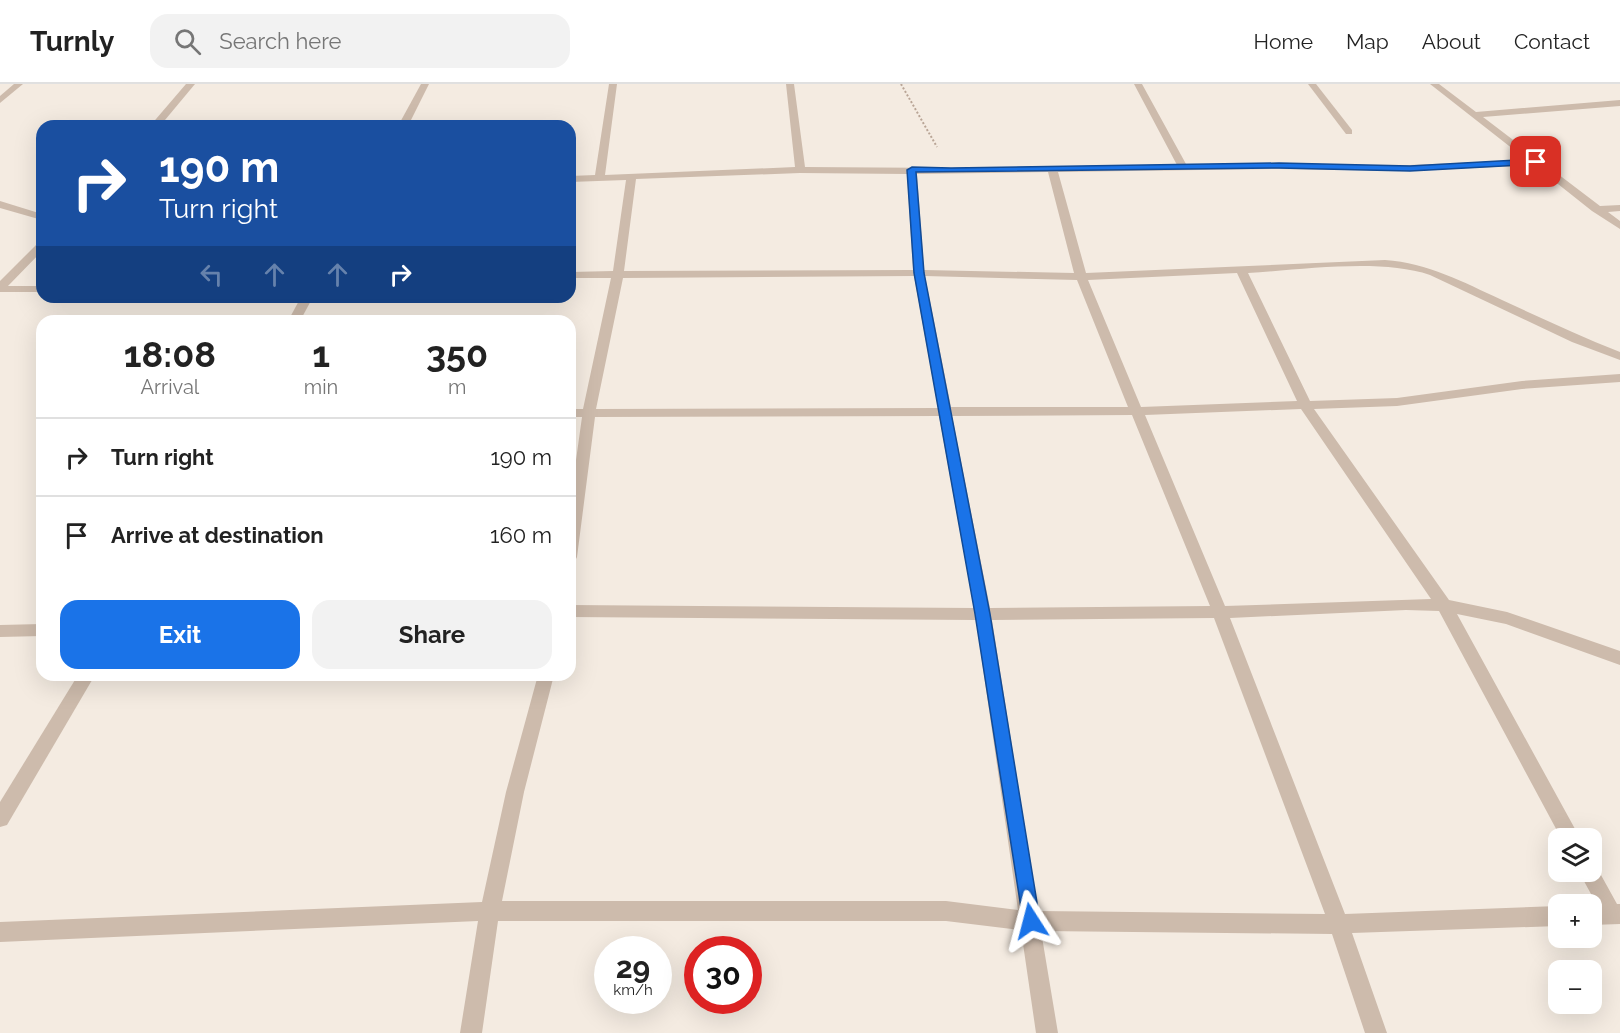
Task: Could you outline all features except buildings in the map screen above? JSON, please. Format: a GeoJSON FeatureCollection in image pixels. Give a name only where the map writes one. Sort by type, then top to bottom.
{"type":"FeatureCollection","features":[{"type":"Feature","properties":{"kind":"street"},"geometry":{"type":"LineString","coordinates":[[0,100],[19,84]]}},
{"type":"Feature","properties":{"kind":"street"},"geometry":{"type":"LineString","coordinates":[[160,120],[191,84]]}},
{"type":"Feature","properties":{"kind":"street"},"geometry":{"type":"LineString","coordinates":[[406,120],[425,84]]}},
{"type":"Feature","properties":{"kind":"street"},"geometry":{"type":"LineString","coordinates":[[600,178],[613,84]]}},
{"type":"Feature","properties":{"kind":"street"},"geometry":{"type":"LineString","coordinates":[[790,84],[800,170]]}},
{"type":"Feature","properties":{"kind":"street"},"geometry":{"type":"LineString","coordinates":[[1138,84],[1183,167]]}},
{"type":"Feature","properties":{"kind":"street"},"geometry":{"type":"LineString","coordinates":[[1312,84],[1349,132]]}},
{"type":"Feature","properties":{"kind":"street"},"geometry":{"type":"LineString","coordinates":[[1434,84],[1620,226]]}},
{"type":"Feature","properties":{"kind":"street"},"geometry":{"type":"LineString","coordinates":[[1474,115],[1620,103]]}},
{"type":"Feature","properties":{"kind":"street"},"geometry":{"type":"LineString","coordinates":[[576,179],[800,170],[951,171],[1279,166],[1410,168],[1536,162]]}},
{"type":"Feature","properties":{"kind":"street"},"geometry":{"type":"LineString","coordinates":[[1052,169],[1081,277],[1220,612],[1339,924],[1376,1033]]}},
{"type":"Feature","properties":{"kind":"street"},"geometry":{"type":"LineString","coordinates":[[912,170],[919,273],[982,614],[1047,1033]]}},
{"type":"Feature","properties":{"kind":"street"},"geometry":{"type":"LineString","coordinates":[[576,511],[589,413],[618,273],[631,178]]}},
{"type":"Feature","properties":{"kind":"street"},"geometry":{"type":"LineString","coordinates":[[0,204],[36,216]]}},
{"type":"Feature","properties":{"kind":"street"},"geometry":{"type":"LineString","coordinates":[[1596,209],[1620,208]]}},
{"type":"Feature","properties":{"kind":"street"},"geometry":{"type":"LineString","coordinates":[[0,288],[36,251]]}},
{"type":"Feature","properties":{"kind":"street"},"geometry":{"type":"LineString","coordinates":[[576,275],[919,273],[1081,277],[1385,263],[1410,265],[1434,273],[1576,339],[1620,356]]}},
{"type":"Feature","properties":{"kind":"street"},"geometry":{"type":"LineString","coordinates":[[1242,271],[1305,405],[1444,605],[1566,828]]}},
{"type":"Feature","properties":{"kind":"street"},"geometry":{"type":"LineString","coordinates":[[0,288],[36,289]]}},
{"type":"Feature","properties":{"kind":"street"},"geometry":{"type":"LineString","coordinates":[[576,413],[1137,411],[1397,402],[1522,386],[1620,378]]}},
{"type":"Feature","properties":{"kind":"street"},"geometry":{"type":"LineString","coordinates":[[576,611],[982,614],[1220,612],[1406,604],[1444,605],[1507,618],[1620,658]]}},
{"type":"Feature","properties":{"kind":"street"},"geometry":{"type":"LineString","coordinates":[[0,631],[36,630]]}},
{"type":"Feature","properties":{"kind":"street"},"geometry":{"type":"LineString","coordinates":[[0,819],[83,681]]}},
{"type":"Feature","properties":{"kind":"street"},"geometry":{"type":"LineString","coordinates":[[471,1033],[490,911],[516,792],[544,681]]}},
{"type":"Feature","properties":{"kind":"street"},"geometry":{"type":"LineString","coordinates":[[1595,882],[1616,914]]}},
{"type":"Feature","properties":{"kind":"street"},"geometry":{"type":"LineString","coordinates":[[0,932],[490,911],[946,911],[1031,921],[1339,924],[1548,916]]}},
{"type":"Feature","properties":{"kind":"path"},"geometry":{"type":"LineString","coordinates":[[901,84],[951,171]]}},
{"type":"Feature","properties":{"kind":"route"},"geometry":{"type":"LineString","coordinates":[[1031,921],[982,614],[919,273],[912,170],[1279,166],[1410,168],[1536,162]]}}]}
